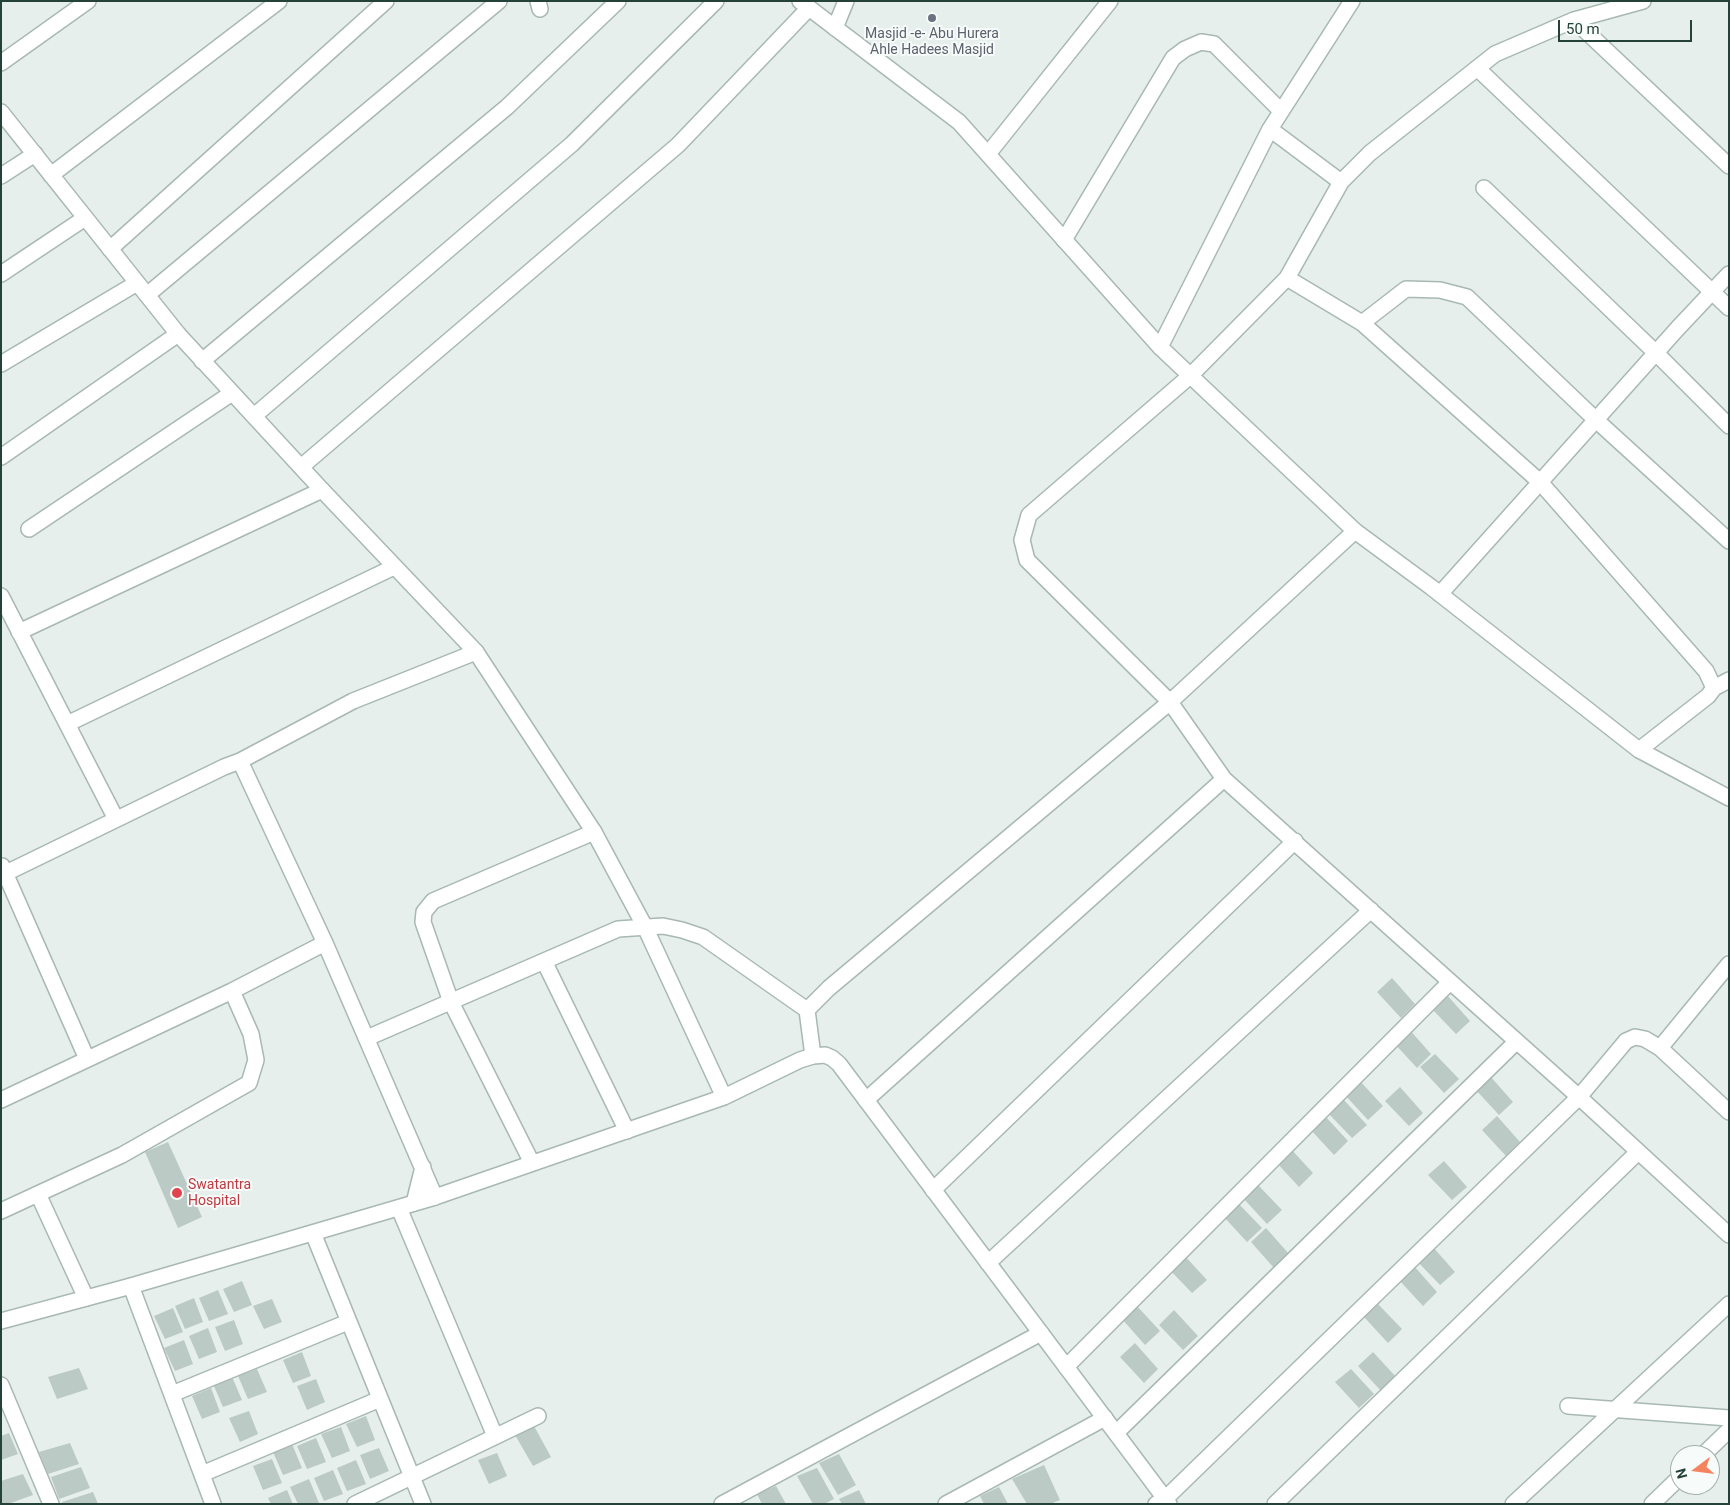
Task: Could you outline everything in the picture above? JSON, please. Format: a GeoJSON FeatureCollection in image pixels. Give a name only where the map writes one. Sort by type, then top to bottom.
{"type":"FeatureCollection","features":[{"type":"Feature","properties":{"kind":"street"},"geometry":{"type":"LineString","coordinates":[[1,63],[88,1]]}},
{"type":"Feature","properties":{"kind":"street"},"geometry":{"type":"LineString","coordinates":[[51,175],[279,1]]}},
{"type":"Feature","properties":{"kind":"street"},"geometry":{"type":"LineString","coordinates":[[110,249],[386,1]]}},
{"type":"Feature","properties":{"kind":"street"},"geometry":{"type":"LineString","coordinates":[[146,295],[499,1]]}},
{"type":"Feature","properties":{"kind":"street"},"geometry":{"type":"LineString","coordinates":[[202,360],[507,107],[618,1]]}},
{"type":"Feature","properties":{"kind":"street"},"geometry":{"type":"LineString","coordinates":[[254,416],[572,144],[716,1]]}},
{"type":"Feature","properties":{"kind":"street"},"geometry":{"type":"LineString","coordinates":[[835,28],[846,1]]}},
{"type":"Feature","properties":{"kind":"street"},"geometry":{"type":"LineString","coordinates":[[1160,347],[1270,129],[1352,1]]}},
{"type":"Feature","properties":{"kind":"street"},"geometry":{"type":"LineString","coordinates":[[1643,1],[1574,20],[1495,54],[1370,153],[1341,182],[1287,278],[1190,376],[1029,515],[1022,540],[1028,560],[1170,702],[1224,779],[1579,1097],[1729,1235]]}},
{"type":"Feature","properties":{"kind":"street"},"geometry":{"type":"LineString","coordinates":[[988,154],[1102,4]]}},
{"type":"Feature","properties":{"kind":"street"},"geometry":{"type":"LineString","coordinates":[[300,467],[678,145],[805,5],[959,122],[1160,347],[1355,530],[1639,750],[1729,798]]}},
{"type":"Feature","properties":{"kind":"street"},"geometry":{"type":"LineString","coordinates":[[1574,20],[1729,166]]}},
{"type":"Feature","properties":{"kind":"street"},"geometry":{"type":"LineString","coordinates":[[1064,240],[1173,58],[1185,48],[1201,42],[1214,44],[1282,111]]}},
{"type":"Feature","properties":{"kind":"street"},"geometry":{"type":"LineString","coordinates":[[1476,68],[1729,308]]}},
{"type":"Feature","properties":{"kind":"street"},"geometry":{"type":"LineString","coordinates":[[1,112],[178,334],[300,467],[476,652],[594,832],[646,927],[724,1097]]}},
{"type":"Feature","properties":{"kind":"street"},"geometry":{"type":"LineString","coordinates":[[1270,129],[1341,182]]}},
{"type":"Feature","properties":{"kind":"street"},"geometry":{"type":"LineString","coordinates":[[1,176],[35,154]]}},
{"type":"Feature","properties":{"kind":"street"},"geometry":{"type":"LineString","coordinates":[[1484,188],[1729,426]]}},
{"type":"Feature","properties":{"kind":"street"},"geometry":{"type":"LineString","coordinates":[[1,274],[85,218]]}},
{"type":"Feature","properties":{"kind":"street"},"geometry":{"type":"LineString","coordinates":[[1440,594],[1729,274]]}},
{"type":"Feature","properties":{"kind":"street"},"geometry":{"type":"LineString","coordinates":[[1287,278],[1362,323],[1540,482],[1706,671],[1714,688]]}},
{"type":"Feature","properties":{"kind":"street"},"geometry":{"type":"LineString","coordinates":[[1,364],[137,283]]}},
{"type":"Feature","properties":{"kind":"street"},"geometry":{"type":"LineString","coordinates":[[1362,323],[1406,289],[1440,290],[1467,297],[1596,420],[1729,541]]}},
{"type":"Feature","properties":{"kind":"street"},"geometry":{"type":"LineString","coordinates":[[1,457],[178,334]]}},
{"type":"Feature","properties":{"kind":"street"},"geometry":{"type":"LineString","coordinates":[[28,529],[232,393]]}},
{"type":"Feature","properties":{"kind":"street"},"geometry":{"type":"LineString","coordinates":[[19,632],[322,490]]}},
{"type":"Feature","properties":{"kind":"street"},"geometry":{"type":"LineString","coordinates":[[807,1010],[829,988],[1170,702],[1355,530]]}},
{"type":"Feature","properties":{"kind":"street"},"geometry":{"type":"LineString","coordinates":[[67,724],[394,567]]}},
{"type":"Feature","properties":{"kind":"street"},"geometry":{"type":"LineString","coordinates":[[1,596],[116,820]]}},
{"type":"Feature","properties":{"kind":"street"},"geometry":{"type":"LineString","coordinates":[[87,1059],[4,869],[116,820],[240,761],[353,701],[476,652]]}},
{"type":"Feature","properties":{"kind":"street"},"geometry":{"type":"LineString","coordinates":[[1639,750],[1708,696],[1714,688],[1729,680]]}},
{"type":"Feature","properties":{"kind":"street"},"geometry":{"type":"LineString","coordinates":[[240,761],[326,943],[436,1197]]}},
{"type":"Feature","properties":{"kind":"street"},"geometry":{"type":"LineString","coordinates":[[866,1100],[1224,779]]}},
{"type":"Feature","properties":{"kind":"street"},"geometry":{"type":"LineString","coordinates":[[532,1163],[451,1002],[422,922],[424,912],[433,901],[594,832]]}},
{"type":"Feature","properties":{"kind":"street"},"geometry":{"type":"LineString","coordinates":[[932,1190],[1295,841]]}},
{"type":"Feature","properties":{"kind":"street"},"geometry":{"type":"LineString","coordinates":[[988,1263],[1371,910]]}},
{"type":"Feature","properties":{"kind":"street"},"geometry":{"type":"LineString","coordinates":[[367,1038],[618,929],[662,926],[702,937],[807,1010],[813,1056]]}},
{"type":"Feature","properties":{"kind":"street"},"geometry":{"type":"LineString","coordinates":[[1,1100],[326,943]]}},
{"type":"Feature","properties":{"kind":"street"},"geometry":{"type":"LineString","coordinates":[[544,962],[626,1131]]}},
{"type":"Feature","properties":{"kind":"street"},"geometry":{"type":"LineString","coordinates":[[1660,1048],[1729,964]]}},
{"type":"Feature","properties":{"kind":"street"},"geometry":{"type":"LineString","coordinates":[[1066,1367],[1450,982]]}},
{"type":"Feature","properties":{"kind":"street"},"geometry":{"type":"LineString","coordinates":[[1,1211],[122,1155],[249,1083],[256,1060],[252,1034],[232,990]]}},
{"type":"Feature","properties":{"kind":"street"},"geometry":{"type":"LineString","coordinates":[[1,1320],[130,1286],[436,1197],[724,1097],[800,1060],[825,1055],[839,1064],[1105,1418],[1163,1502],[1579,1097],[1626,1041],[1635,1037],[1645,1039],[1660,1048],[1728,1109]]}},
{"type":"Feature","properties":{"kind":"street"},"geometry":{"type":"LineString","coordinates":[[1116,1433],[1516,1042]]}},
{"type":"Feature","properties":{"kind":"street"},"geometry":{"type":"LineString","coordinates":[[1275,1504],[1638,1152]]}},
{"type":"Feature","properties":{"kind":"street"},"geometry":{"type":"LineString","coordinates":[[414,1203],[423,1167]]}},
{"type":"Feature","properties":{"kind":"street"},"geometry":{"type":"LineString","coordinates":[[38,1194],[86,1298]]}},
{"type":"Feature","properties":{"kind":"street"},"geometry":{"type":"LineString","coordinates":[[399,1208],[494,1436]]}},
{"type":"Feature","properties":{"kind":"street"},"geometry":{"type":"LineString","coordinates":[[313,1233],[422,1504]]}},
{"type":"Feature","properties":{"kind":"street"},"geometry":{"type":"LineString","coordinates":[[130,1286],[213,1504]]}},
{"type":"Feature","properties":{"kind":"street"},"geometry":{"type":"LineString","coordinates":[[1513,1504],[1729,1304]]}},
{"type":"Feature","properties":{"kind":"street"},"geometry":{"type":"LineString","coordinates":[[172,1394],[348,1322]]}},
{"type":"Feature","properties":{"kind":"street"},"geometry":{"type":"LineString","coordinates":[[722,1504],[1041,1333]]}},
{"type":"Feature","properties":{"kind":"street"},"geometry":{"type":"LineString","coordinates":[[1,1385],[51,1504]]}},
{"type":"Feature","properties":{"kind":"street"},"geometry":{"type":"LineString","coordinates":[[202,1474],[380,1399]]}},
{"type":"Feature","properties":{"kind":"street"},"geometry":{"type":"LineString","coordinates":[[1568,1406],[1729,1418]]}},
{"type":"Feature","properties":{"kind":"street"},"geometry":{"type":"LineString","coordinates":[[355,1504],[538,1416]]}},
{"type":"Feature","properties":{"kind":"street"},"geometry":{"type":"LineString","coordinates":[[946,1504],[1105,1418]]}},
{"type":"Feature","properties":{"kind":"street"},"geometry":{"type":"LineString","coordinates":[[1713,1445],[1729,1430]]}},
{"type":"Feature","properties":{"kind":"street"},"geometry":{"type":"LineString","coordinates":[[1652,1504],[1670,1487]]}},
{"type":"Feature","properties":{"kind":"building"},"geometry":{"type":"Polygon","coordinates":[[[1392,978],[1415,1004],[1401,1018],[1377,992],[1392,978]]]}},
{"type":"Feature","properties":{"kind":"building"},"geometry":{"type":"Polygon","coordinates":[[[1447,995],[1470,1021],[1456,1034],[1432,1009],[1447,995]]]}},
{"type":"Feature","properties":{"kind":"building"},"geometry":{"type":"Polygon","coordinates":[[[1408,1028],[1431,1054],[1417,1068],[1393,1042],[1408,1028]]]}},
{"type":"Feature","properties":{"kind":"building"},"geometry":{"type":"Polygon","coordinates":[[[1435,1054],[1459,1079],[1444,1093],[1420,1067],[1435,1054]]]}},
{"type":"Feature","properties":{"kind":"building"},"geometry":{"type":"Polygon","coordinates":[[[1490,1076],[1513,1102],[1499,1115],[1475,1089],[1490,1076]]]}},
{"type":"Feature","properties":{"kind":"building"},"geometry":{"type":"Polygon","coordinates":[[[1359,1080],[1383,1106],[1368,1120],[1344,1094],[1359,1080]]]}},
{"type":"Feature","properties":{"kind":"building"},"geometry":{"type":"Polygon","coordinates":[[[1400,1087],[1423,1113],[1409,1126],[1385,1101],[1400,1087]]]}},
{"type":"Feature","properties":{"kind":"building"},"geometry":{"type":"Polygon","coordinates":[[[1343,1099],[1367,1125],[1352,1138],[1328,1113],[1343,1099]]]}},
{"type":"Feature","properties":{"kind":"building"},"geometry":{"type":"Polygon","coordinates":[[[1325,1116],[1348,1141],[1334,1155],[1310,1129],[1325,1116]]]}},
{"type":"Feature","properties":{"kind":"building"},"geometry":{"type":"Polygon","coordinates":[[[1497,1116],[1520,1142],[1506,1156],[1482,1130],[1497,1116]]]}},
{"type":"Feature","properties":{"kind":"building"},"geometry":{"type":"Polygon","coordinates":[[[168,1142],[202,1217],[178,1228],[145,1152],[168,1142]]]}},
{"type":"Feature","properties":{"kind":"building"},"geometry":{"type":"Polygon","coordinates":[[[1290,1148],[1313,1173],[1299,1187],[1275,1161],[1290,1148]]]}},
{"type":"Feature","properties":{"kind":"building"},"geometry":{"type":"Polygon","coordinates":[[[1444,1161],[1467,1187],[1452,1200],[1428,1175],[1444,1161]]]}},
{"type":"Feature","properties":{"kind":"building"},"geometry":{"type":"Polygon","coordinates":[[[1258,1185],[1282,1210],[1267,1224],[1243,1198],[1258,1185]]]}},
{"type":"Feature","properties":{"kind":"building"},"geometry":{"type":"Polygon","coordinates":[[[1238,1203],[1262,1228],[1247,1242],[1223,1216],[1238,1203]]]}},
{"type":"Feature","properties":{"kind":"building"},"geometry":{"type":"Polygon","coordinates":[[[1266,1228],[1289,1254],[1274,1268],[1251,1242],[1266,1228]]]}},
{"type":"Feature","properties":{"kind":"building"},"geometry":{"type":"Polygon","coordinates":[[[1432,1246],[1455,1272],[1440,1285],[1416,1260],[1432,1246]]]}},
{"type":"Feature","properties":{"kind":"building"},"geometry":{"type":"Polygon","coordinates":[[[1183,1254],[1207,1280],[1192,1293],[1168,1268],[1183,1254]]]}},
{"type":"Feature","properties":{"kind":"building"},"geometry":{"type":"Polygon","coordinates":[[[1414,1266],[1437,1292],[1423,1306],[1399,1280],[1414,1266]]]}},
{"type":"Feature","properties":{"kind":"building"},"geometry":{"type":"Polygon","coordinates":[[[242,1281],[252,1305],[234,1312],[223,1289],[242,1281]]]}},
{"type":"Feature","properties":{"kind":"building"},"geometry":{"type":"Polygon","coordinates":[[[218,1290],[228,1314],[209,1321],[199,1298],[218,1290]]]}},
{"type":"Feature","properties":{"kind":"building"},"geometry":{"type":"Polygon","coordinates":[[[194,1298],[203,1322],[185,1329],[175,1306],[194,1298]]]}},
{"type":"Feature","properties":{"kind":"building"},"geometry":{"type":"Polygon","coordinates":[[[272,1299],[282,1322],[264,1329],[253,1306],[272,1299]]]}},
{"type":"Feature","properties":{"kind":"building"},"geometry":{"type":"Polygon","coordinates":[[[1378,1304],[1402,1329],[1388,1343],[1364,1317],[1378,1304]]]}},
{"type":"Feature","properties":{"kind":"building"},"geometry":{"type":"Polygon","coordinates":[[[1137,1306],[1160,1331],[1145,1345],[1122,1319],[1137,1306]]]}},
{"type":"Feature","properties":{"kind":"building"},"geometry":{"type":"Polygon","coordinates":[[[173,1308],[183,1332],[165,1339],[154,1316],[173,1308]]]}},
{"type":"Feature","properties":{"kind":"building"},"geometry":{"type":"Polygon","coordinates":[[[1174,1310],[1198,1336],[1183,1350],[1159,1325],[1174,1310]]]}},
{"type":"Feature","properties":{"kind":"building"},"geometry":{"type":"Polygon","coordinates":[[[234,1320],[243,1344],[225,1351],[215,1327],[234,1320]]]}},
{"type":"Feature","properties":{"kind":"building"},"geometry":{"type":"Polygon","coordinates":[[[208,1328],[217,1352],[199,1359],[189,1336],[208,1328]]]}},
{"type":"Feature","properties":{"kind":"building"},"geometry":{"type":"Polygon","coordinates":[[[184,1340],[193,1364],[175,1371],[164,1348],[184,1340]]]}},
{"type":"Feature","properties":{"kind":"building"},"geometry":{"type":"Polygon","coordinates":[[[1135,1343],[1158,1369],[1144,1383],[1120,1357],[1135,1343]]]}},
{"type":"Feature","properties":{"kind":"building"},"geometry":{"type":"Polygon","coordinates":[[[302,1352],[311,1376],[293,1383],[283,1360],[302,1352]]]}},
{"type":"Feature","properties":{"kind":"building"},"geometry":{"type":"Polygon","coordinates":[[[1373,1352],[1397,1378],[1382,1392],[1358,1366],[1373,1352]]]}},
{"type":"Feature","properties":{"kind":"building"},"geometry":{"type":"Polygon","coordinates":[[[79,1368],[88,1389],[57,1399],[48,1377],[79,1368]]]}},
{"type":"Feature","properties":{"kind":"building"},"geometry":{"type":"Polygon","coordinates":[[[257,1369],[267,1392],[248,1399],[238,1376],[257,1369]]]}},
{"type":"Feature","properties":{"kind":"building"},"geometry":{"type":"Polygon","coordinates":[[[1351,1369],[1374,1394],[1359,1408],[1335,1382],[1351,1369]]]}},
{"type":"Feature","properties":{"kind":"building"},"geometry":{"type":"Polygon","coordinates":[[[232,1377],[242,1400],[223,1407],[213,1384],[232,1377]]]}},
{"type":"Feature","properties":{"kind":"building"},"geometry":{"type":"Polygon","coordinates":[[[316,1379],[325,1402],[307,1410],[297,1386],[316,1379]]]}},
{"type":"Feature","properties":{"kind":"building"},"geometry":{"type":"Polygon","coordinates":[[[211,1388],[220,1412],[202,1419],[192,1396],[211,1388]]]}},
{"type":"Feature","properties":{"kind":"building"},"geometry":{"type":"Polygon","coordinates":[[[249,1411],[258,1434],[240,1442],[229,1418],[249,1411]]]}},
{"type":"Feature","properties":{"kind":"building"},"geometry":{"type":"Polygon","coordinates":[[[366,1416],[375,1440],[357,1447],[346,1424],[366,1416]]]}},
{"type":"Feature","properties":{"kind":"building"},"geometry":{"type":"Polygon","coordinates":[[[534,1426],[551,1457],[533,1466],[515,1435],[534,1426]]]}},
{"type":"Feature","properties":{"kind":"building"},"geometry":{"type":"Polygon","coordinates":[[[341,1427],[350,1451],[332,1458],[321,1434],[341,1427]]]}},
{"type":"Feature","properties":{"kind":"building"},"geometry":{"type":"Polygon","coordinates":[[[9,1433],[18,1454],[1,1460],[1,1436],[9,1433]]]}},
{"type":"Feature","properties":{"kind":"building"},"geometry":{"type":"Polygon","coordinates":[[[316,1438],[326,1462],[307,1469],[297,1446],[316,1438]]]}},
{"type":"Feature","properties":{"kind":"building"},"geometry":{"type":"Polygon","coordinates":[[[70,1443],[79,1464],[48,1474],[39,1452],[70,1443]]]}},
{"type":"Feature","properties":{"kind":"building"},"geometry":{"type":"Polygon","coordinates":[[[292,1444],[302,1468],[283,1475],[273,1452],[292,1444]]]}},
{"type":"Feature","properties":{"kind":"building"},"geometry":{"type":"Polygon","coordinates":[[[379,1448],[389,1471],[370,1479],[360,1455],[379,1448]]]}},
{"type":"Feature","properties":{"kind":"building"},"geometry":{"type":"Polygon","coordinates":[[[497,1453],[507,1476],[489,1484],[478,1460],[497,1453]]]}},
{"type":"Feature","properties":{"kind":"building"},"geometry":{"type":"Polygon","coordinates":[[[839,1454],[856,1485],[838,1495],[819,1463],[839,1454]]]}},
{"type":"Feature","properties":{"kind":"building"},"geometry":{"type":"Polygon","coordinates":[[[272,1459],[282,1483],[263,1490],[253,1466],[272,1459]]]}},
{"type":"Feature","properties":{"kind":"building"},"geometry":{"type":"Polygon","coordinates":[[[356,1460],[366,1484],[347,1491],[337,1468],[356,1460]]]}},
{"type":"Feature","properties":{"kind":"building"},"geometry":{"type":"Polygon","coordinates":[[[1044,1465],[1060,1500],[1050,1504],[1027,1504],[1012,1479],[1044,1465]]]}},
{"type":"Feature","properties":{"kind":"building"},"geometry":{"type":"Polygon","coordinates":[[[81,1467],[90,1488],[59,1499],[51,1477],[81,1467]]]}},
{"type":"Feature","properties":{"kind":"building"},"geometry":{"type":"Polygon","coordinates":[[[817,1468],[834,1499],[824,1504],[813,1504],[797,1476],[817,1468]]]}},
{"type":"Feature","properties":{"kind":"building"},"geometry":{"type":"Polygon","coordinates":[[[333,1470],[343,1494],[324,1501],[314,1478],[333,1470]]]}},
{"type":"Feature","properties":{"kind":"building"},"geometry":{"type":"Polygon","coordinates":[[[23,1474],[33,1495],[8,1504],[1,1504],[1,1481],[23,1474]]]}},
{"type":"Feature","properties":{"kind":"building"},"geometry":{"type":"Polygon","coordinates":[[[309,1479],[319,1503],[298,1504],[290,1487],[309,1479]]]}},
{"type":"Feature","properties":{"kind":"building"},"geometry":{"type":"Polygon","coordinates":[[[776,1486],[786,1504],[762,1504],[757,1494],[776,1486]]]}},
{"type":"Feature","properties":{"kind":"building"},"geometry":{"type":"Polygon","coordinates":[[[999,1487],[1008,1504],[984,1504],[980,1496],[999,1487]]]}},
{"type":"Feature","properties":{"kind":"building"},"geometry":{"type":"Polygon","coordinates":[[[287,1490],[293,1504],[271,1504],[268,1498],[287,1490]]]}},
{"type":"Feature","properties":{"kind":"building"},"geometry":{"type":"Polygon","coordinates":[[[859,1490],[866,1504],[842,1504],[839,1499],[859,1490]]]}},
{"type":"Feature","properties":{"kind":"building"},"geometry":{"type":"Polygon","coordinates":[[[93,1492],[98,1504],[63,1504],[62,1502],[93,1492]]]}},
{"type":"Feature","properties":{"kind":"place","name":"Masjid -e- Abu Hurera Ahle Hadees Masjid"},"geometry":{"type":"Point","coordinates":[932,18]}},
{"type":"Feature","properties":{"kind":"place","name":"Swatantra Hospital"},"geometry":{"type":"Point","coordinates":[177,1193]}}]}
